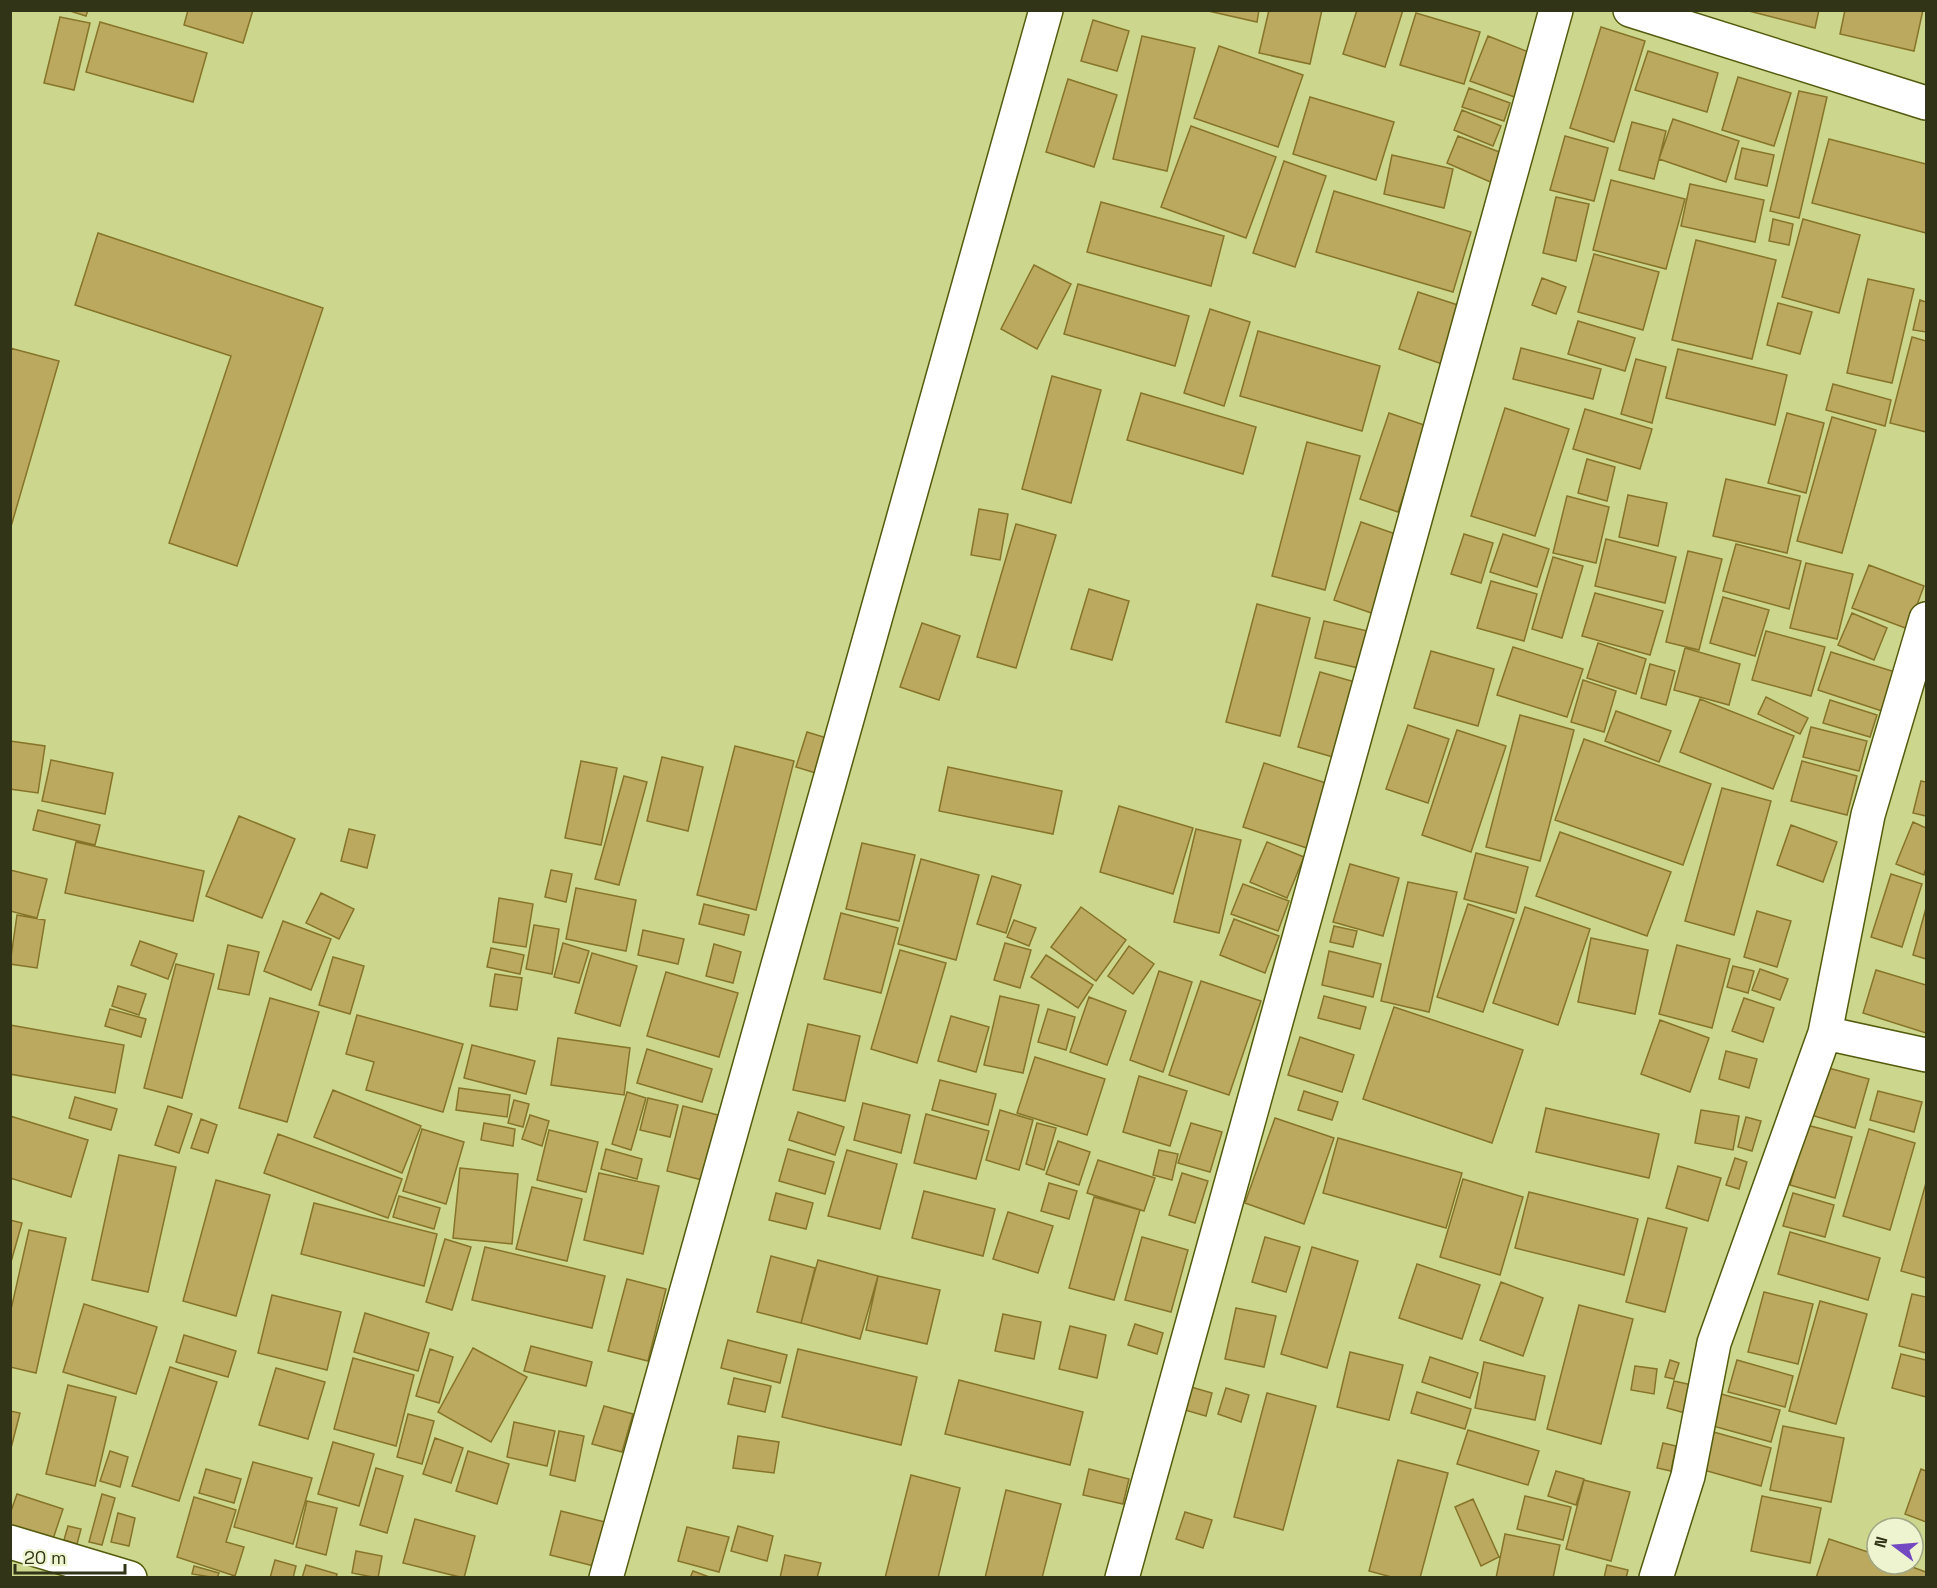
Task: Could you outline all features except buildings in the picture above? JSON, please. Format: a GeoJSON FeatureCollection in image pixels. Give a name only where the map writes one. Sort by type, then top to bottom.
{"type":"FeatureCollection","features":[{"type":"Feature","properties":{"kind":"street"},"geometry":{"type":"LineString","coordinates":[[606,1578],[1046,10]]}},
{"type":"Feature","properties":{"kind":"street"},"geometry":{"type":"LineString","coordinates":[[1122,1578],[1556,10]]}},
{"type":"Feature","properties":{"kind":"street"},"geometry":{"type":"LineString","coordinates":[[1630,10],[1926,103]]}},
{"type":"Feature","properties":{"kind":"street"},"geometry":{"type":"LineString","coordinates":[[1656,1578],[1688,1476],[1714,1343],[1825,1034],[1868,815],[1926,619]]}},
{"type":"Feature","properties":{"kind":"street"},"geometry":{"type":"LineString","coordinates":[[1825,1034],[1926,1055]]}},
{"type":"Feature","properties":{"kind":"street"},"geometry":{"type":"LineString","coordinates":[[10,1542],[130,1578]]}}]}
